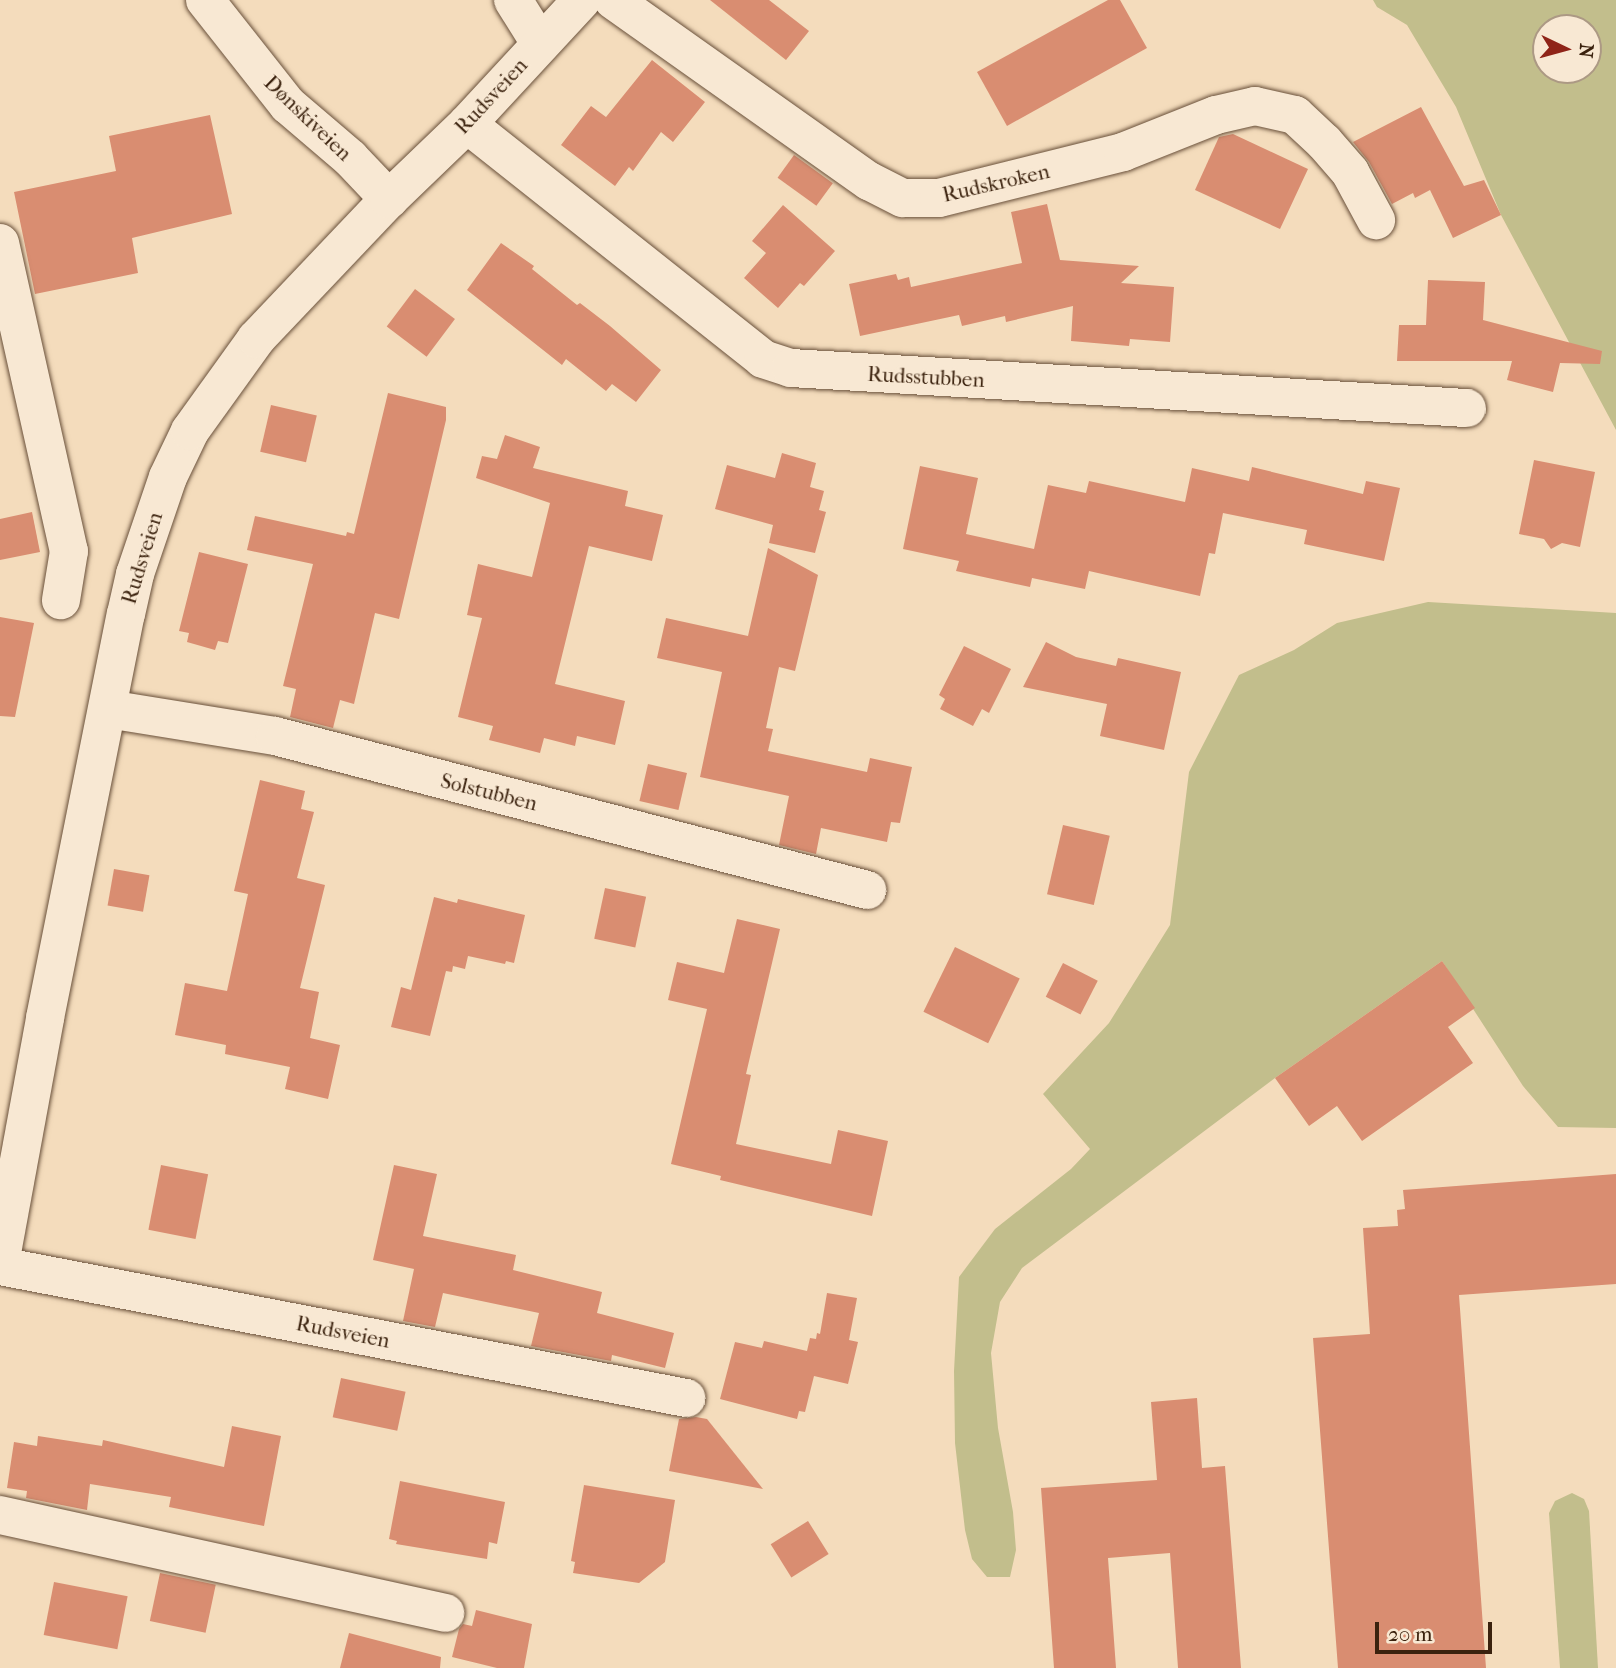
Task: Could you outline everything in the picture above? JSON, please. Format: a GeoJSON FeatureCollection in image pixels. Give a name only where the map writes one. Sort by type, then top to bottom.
{"type":"FeatureCollection","features":[{"type":"Feature","properties":{"kind":"street","name":"Dønskiveien"},"geometry":{"type":"LineString","coordinates":[[205,0],[288,104],[350,159],[389,199]]}},
{"type":"Feature","properties":{"kind":"street"},"geometry":{"type":"LineString","coordinates":[[513,0],[540,43]]}},
{"type":"Feature","properties":{"kind":"street","name":"Rudsveien"},"geometry":{"type":"LineString","coordinates":[[582,0],[467,124],[389,199],[256,339],[190,430],[168,477],[135,574],[45,1018],[0,1265],[686,1398]]}},
{"type":"Feature","properties":{"kind":"street","name":"Rudskroken"},"geometry":{"type":"LineString","coordinates":[[613,0],[869,181],[904,198],[939,198],[1123,152],[1216,116],[1255,106],[1295,115],[1324,142],[1350,172],[1376,220]]}},
{"type":"Feature","properties":{"kind":"street","name":"Rudsstubben"},"geometry":{"type":"LineString","coordinates":[[467,124],[763,359],[791,368],[1467,408]]}},
{"type":"Feature","properties":{"kind":"street"},"geometry":{"type":"LineString","coordinates":[[0,243],[69,551],[61,600]]}},
{"type":"Feature","properties":{"kind":"street","name":"Solstubben"},"geometry":{"type":"LineString","coordinates":[[108,709],[275,736],[866,890]]}},
{"type":"Feature","properties":{"kind":"street"},"geometry":{"type":"LineString","coordinates":[[0,1515],[445,1613]]}},
{"type":"Feature","properties":{"kind":"shaded area"},"geometry":{"type":"Polygon","coordinates":[[[1373,0],[1616,0],[1616,430],[1501,215],[1456,107],[1407,25],[1377,7],[1373,0]]]}},
{"type":"Feature","properties":{"kind":"shaded area"},"geometry":{"type":"Polygon","coordinates":[[[1428,602],[1616,613],[1616,1128],[1558,1127],[1523,1086],[1442,961],[1275,1078],[1022,1268],[1000,1302],[991,1353],[998,1428],[1013,1512],[1016,1550],[1010,1577],[987,1577],[972,1559],[965,1530],[955,1443],[954,1371],[959,1277],[995,1229],[1071,1169],[1090,1149],[1043,1094],[1109,1023],[1170,925],[1189,772],[1239,675],[1294,650],[1337,623],[1428,602]]]}},
{"type":"Feature","properties":{"kind":"shaded area"},"geometry":{"type":"Polygon","coordinates":[[[1572,1493],[1584,1499],[1589,1511],[1598,1668],[1560,1668],[1549,1513],[1555,1501],[1572,1493]]]}},
{"type":"Feature","properties":{"kind":"building"},"geometry":{"type":"Polygon","coordinates":[[[710,0],[769,0],[809,31],[786,60],[710,0]]]}},
{"type":"Feature","properties":{"kind":"building"},"geometry":{"type":"Polygon","coordinates":[[[1108,0],[1120,0],[1147,48],[1007,126],[977,72],[1108,0]]]}},
{"type":"Feature","properties":{"kind":"building"},"geometry":{"type":"Polygon","coordinates":[[[652,60],[705,102],[673,142],[661,132],[633,171],[629,167],[615,186],[561,145],[591,106],[606,117],[652,60]]]}},
{"type":"Feature","properties":{"kind":"building"},"geometry":{"type":"Polygon","coordinates":[[[1421,107],[1464,186],[1484,180],[1501,215],[1453,238],[1430,190],[1415,198],[1413,193],[1392,204],[1369,162],[1353,142],[1421,107]]]}},
{"type":"Feature","properties":{"kind":"building"},"geometry":{"type":"Polygon","coordinates":[[[210,115],[232,214],[132,238],[138,273],[35,294],[14,192],[116,171],[109,136],[210,115]]]}},
{"type":"Feature","properties":{"kind":"building"},"geometry":{"type":"Polygon","coordinates":[[[1233,134],[1308,169],[1280,229],[1195,190],[1219,137],[1233,134]]]}},
{"type":"Feature","properties":{"kind":"building"},"geometry":{"type":"Polygon","coordinates":[[[794,155],[833,183],[816,206],[778,178],[794,155]]]}},
{"type":"Feature","properties":{"kind":"building"},"geometry":{"type":"Polygon","coordinates":[[[1047,204],[1060,260],[1139,266],[1121,283],[1174,287],[1170,342],[1130,339],[1129,346],[1071,341],[1073,306],[1006,322],[1005,316],[962,326],[959,315],[860,336],[849,284],[896,274],[898,280],[909,277],[911,287],[1022,263],[1011,212],[1047,204]]]}},
{"type":"Feature","properties":{"kind":"building"},"geometry":{"type":"Polygon","coordinates":[[[783,205],[835,251],[804,286],[800,283],[778,308],[744,278],[766,253],[752,241],[783,205]]]}},
{"type":"Feature","properties":{"kind":"building"},"geometry":{"type":"Polygon","coordinates":[[[501,243],[534,266],[532,269],[577,305],[580,303],[610,326],[661,370],[636,402],[612,384],[606,391],[566,359],[562,365],[467,290],[501,243]]]}},
{"type":"Feature","properties":{"kind":"building"},"geometry":{"type":"Polygon","coordinates":[[[1428,280],[1485,282],[1483,320],[1602,351],[1600,364],[1560,363],[1553,392],[1507,380],[1512,361],[1397,361],[1399,325],[1426,325],[1428,280]]]}},
{"type":"Feature","properties":{"kind":"building"},"geometry":{"type":"Polygon","coordinates":[[[415,289],[455,319],[427,357],[387,327],[415,289]]]}},
{"type":"Feature","properties":{"kind":"building"},"geometry":{"type":"Polygon","coordinates":[[[388,393],[446,407],[446,420],[399,619],[375,613],[354,704],[340,700],[333,728],[290,717],[296,689],[283,686],[313,564],[247,550],[255,516],[346,536],[347,532],[354,534],[388,393]]]}},
{"type":"Feature","properties":{"kind":"building"},"geometry":{"type":"Polygon","coordinates":[[[271,405],[317,416],[306,462],[260,452],[271,405]]]}},
{"type":"Feature","properties":{"kind":"building"},"geometry":{"type":"Polygon","coordinates":[[[505,435],[540,447],[533,468],[628,491],[625,506],[663,515],[652,561],[589,546],[555,684],[625,701],[615,745],[577,736],[575,746],[544,738],[540,753],[489,740],[493,726],[458,717],[482,618],[467,615],[478,564],[532,577],[550,503],[476,478],[482,456],[497,459],[505,435]]]}},
{"type":"Feature","properties":{"kind":"building"},"geometry":{"type":"Polygon","coordinates":[[[782,453],[816,463],[810,487],[824,491],[819,510],[826,512],[815,553],[769,543],[773,525],[715,509],[727,465],[775,478],[782,453]]]}},
{"type":"Feature","properties":{"kind":"building"},"geometry":{"type":"Polygon","coordinates":[[[1534,460],[1595,472],[1580,547],[1562,543],[1551,549],[1544,539],[1519,534],[1534,460]]]}},
{"type":"Feature","properties":{"kind":"building"},"geometry":{"type":"Polygon","coordinates":[[[920,466],[978,478],[966,534],[1034,549],[1048,485],[1086,493],[1089,481],[1185,502],[1192,468],[1249,481],[1252,467],[1363,494],[1366,481],[1400,488],[1384,561],[1304,544],[1307,530],[1223,513],[1215,554],[1209,553],[1200,596],[1089,571],[1085,589],[1032,578],[1030,587],[956,571],[959,561],[903,549],[920,466]]]}},
{"type":"Feature","properties":{"kind":"building"},"geometry":{"type":"Polygon","coordinates":[[[32,512],[40,552],[0,560],[0,519],[32,512]]]}},
{"type":"Feature","properties":{"kind":"building"},"geometry":{"type":"Polygon","coordinates":[[[768,548],[818,575],[795,671],[779,667],[766,728],[773,729],[768,751],[867,772],[870,758],[912,767],[900,823],[891,822],[887,842],[821,828],[816,854],[779,845],[789,796],[700,777],[722,672],[657,658],[666,618],[748,636],[768,548]]]}},
{"type":"Feature","properties":{"kind":"building"},"geometry":{"type":"Polygon","coordinates":[[[199,552],[248,564],[228,643],[218,641],[215,650],[187,642],[189,633],[179,631],[199,552]]]}},
{"type":"Feature","properties":{"kind":"building"},"geometry":{"type":"Polygon","coordinates":[[[0,617],[34,623],[15,717],[0,716],[0,617]]]}},
{"type":"Feature","properties":{"kind":"building"},"geometry":{"type":"Polygon","coordinates":[[[1046,642],[1076,657],[1116,666],[1118,658],[1181,672],[1164,750],[1100,736],[1107,704],[1023,687],[1046,642]]]}},
{"type":"Feature","properties":{"kind":"building"},"geometry":{"type":"Polygon","coordinates":[[[964,646],[1011,669],[989,713],[982,709],[973,726],[940,709],[945,699],[939,695],[964,646]]]}},
{"type":"Feature","properties":{"kind":"building"},"geometry":{"type":"Polygon","coordinates":[[[648,764],[687,773],[678,810],[639,801],[648,764]]]}},
{"type":"Feature","properties":{"kind":"building"},"geometry":{"type":"Polygon","coordinates":[[[260,780],[305,791],[301,809],[314,812],[297,878],[325,885],[300,988],[319,992],[310,1038],[340,1045],[328,1099],[285,1089],[290,1067],[225,1054],[226,1045],[175,1035],[185,983],[227,991],[248,894],[234,891],[260,780]]]}},
{"type":"Feature","properties":{"kind":"building"},"geometry":{"type":"Polygon","coordinates":[[[1063,825],[1110,836],[1094,905],[1047,894],[1063,825]]]}},
{"type":"Feature","properties":{"kind":"building"},"geometry":{"type":"Polygon","coordinates":[[[114,869],[149,875],[143,912],[108,905],[114,869]]]}},
{"type":"Feature","properties":{"kind":"building"},"geometry":{"type":"Polygon","coordinates":[[[605,888],[646,897],[635,948],[594,939],[605,888]]]}},
{"type":"Feature","properties":{"kind":"building"},"geometry":{"type":"Polygon","coordinates":[[[434,897],[457,903],[458,899],[525,915],[514,963],[506,961],[505,964],[468,956],[465,969],[453,966],[452,972],[446,971],[430,1036],[391,1027],[401,987],[411,990],[434,897]]]}},
{"type":"Feature","properties":{"kind":"building"},"geometry":{"type":"Polygon","coordinates":[[[737,919],[780,929],[746,1074],[751,1075],[736,1144],[831,1164],[838,1130],[888,1141],[872,1216],[720,1180],[721,1176],[671,1164],[707,1009],[668,1000],[677,962],[724,973],[737,919]]]}},
{"type":"Feature","properties":{"kind":"building"},"geometry":{"type":"Polygon","coordinates":[[[955,947],[1020,979],[988,1043],[923,1012],[955,947]]]}},
{"type":"Feature","properties":{"kind":"building"},"geometry":{"type":"Polygon","coordinates":[[[1442,961],[1475,1008],[1448,1027],[1473,1063],[1362,1141],[1337,1106],[1309,1126],[1275,1078],[1442,961]]]}},
{"type":"Feature","properties":{"kind":"building"},"geometry":{"type":"Polygon","coordinates":[[[1063,963],[1098,981],[1080,1015],[1046,997],[1063,963]]]}},
{"type":"Feature","properties":{"kind":"building"},"geometry":{"type":"Polygon","coordinates":[[[161,1165],[208,1174],[196,1239],[148,1230],[161,1165]]]}},
{"type":"Feature","properties":{"kind":"building"},"geometry":{"type":"Polygon","coordinates":[[[394,1165],[437,1174],[423,1236],[516,1255],[513,1270],[602,1292],[597,1313],[674,1333],[665,1368],[612,1355],[611,1361],[531,1346],[539,1313],[443,1293],[435,1327],[403,1321],[414,1269],[373,1260],[394,1165]]]}},
{"type":"Feature","properties":{"kind":"building"},"geometry":{"type":"Polygon","coordinates":[[[1616,1174],[1616,1284],[1459,1295],[1486,1668],[1338,1668],[1313,1338],[1370,1334],[1363,1228],[1398,1226],[1397,1210],[1405,1209],[1403,1190],[1616,1174]]]}},
{"type":"Feature","properties":{"kind":"building"},"geometry":{"type":"Polygon","coordinates":[[[827,1293],[857,1298],[849,1340],[858,1342],[848,1384],[814,1376],[805,1412],[799,1411],[797,1419],[720,1399],[735,1342],[762,1348],[764,1341],[807,1351],[810,1338],[816,1339],[817,1333],[820,1334],[827,1293]]]}},
{"type":"Feature","properties":{"kind":"building"},"geometry":{"type":"Polygon","coordinates":[[[341,1378],[406,1392],[397,1431],[333,1417],[341,1378]]]}},
{"type":"Feature","properties":{"kind":"building"},"geometry":{"type":"Polygon","coordinates":[[[1197,1398],[1202,1468],[1225,1466],[1241,1668],[1178,1668],[1170,1553],[1108,1558],[1116,1668],[1054,1668],[1041,1488],[1157,1480],[1151,1402],[1197,1398]]]}},
{"type":"Feature","properties":{"kind":"building"},"geometry":{"type":"Polygon","coordinates":[[[679,1419],[707,1419],[763,1489],[669,1471],[679,1419]]]}},
{"type":"Feature","properties":{"kind":"building"},"geometry":{"type":"Polygon","coordinates":[[[232,1426],[281,1436],[264,1526],[169,1507],[171,1497],[90,1484],[87,1510],[26,1498],[27,1491],[7,1488],[14,1442],[37,1446],[38,1436],[102,1446],[103,1440],[224,1467],[232,1426]]]}},
{"type":"Feature","properties":{"kind":"building"},"geometry":{"type":"Polygon","coordinates":[[[400,1481],[505,1502],[497,1544],[489,1542],[487,1559],[396,1544],[397,1541],[389,1539],[400,1481]]]}},
{"type":"Feature","properties":{"kind":"building"},"geometry":{"type":"Polygon","coordinates":[[[584,1485],[675,1500],[665,1562],[639,1583],[573,1573],[575,1562],[571,1561],[584,1485]]]}},
{"type":"Feature","properties":{"kind":"building"},"geometry":{"type":"Polygon","coordinates":[[[808,1521],[829,1554],[791,1577],[771,1544],[808,1521]]]}},
{"type":"Feature","properties":{"kind":"building"},"geometry":{"type":"Polygon","coordinates":[[[160,1573],[216,1585],[206,1633],[150,1621],[160,1573]]]}},
{"type":"Feature","properties":{"kind":"building"},"geometry":{"type":"Polygon","coordinates":[[[54,1582],[128,1596],[117,1649],[44,1635],[54,1582]]]}},
{"type":"Feature","properties":{"kind":"building"},"geometry":{"type":"Polygon","coordinates":[[[476,1610],[532,1624],[524,1668],[497,1668],[452,1657],[459,1629],[463,1624],[472,1626],[476,1610]]]}},
{"type":"Feature","properties":{"kind":"building"},"geometry":{"type":"Polygon","coordinates":[[[349,1633],[441,1657],[440,1668],[340,1668],[349,1633]]]}}]}
